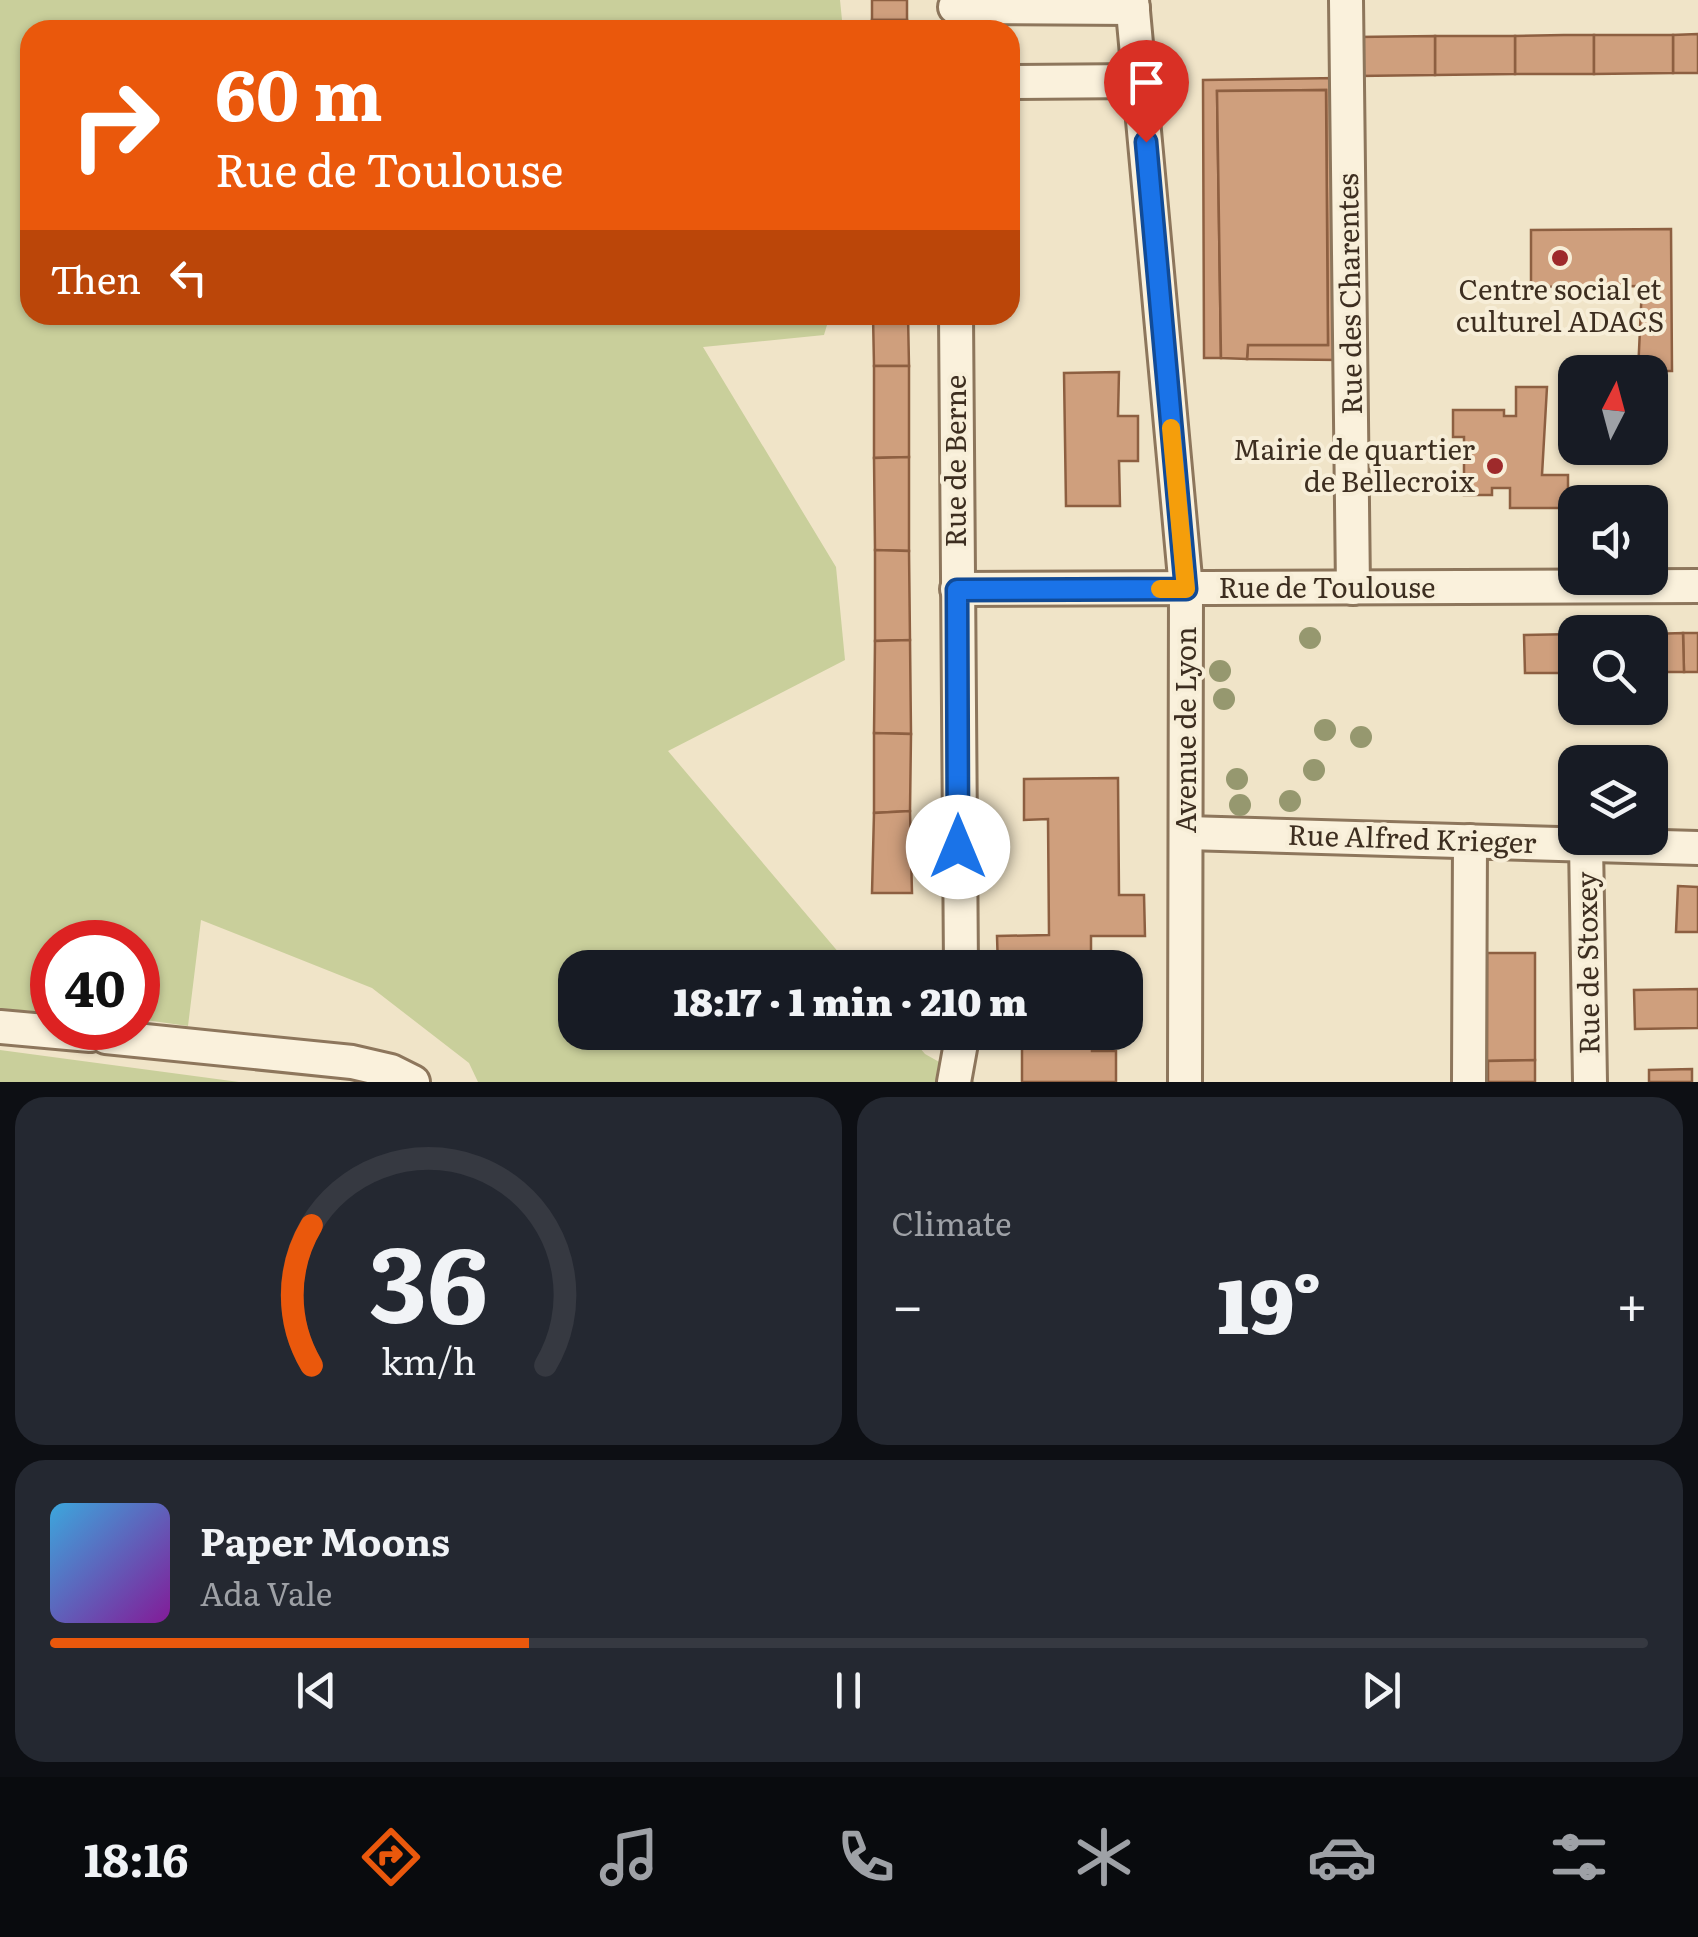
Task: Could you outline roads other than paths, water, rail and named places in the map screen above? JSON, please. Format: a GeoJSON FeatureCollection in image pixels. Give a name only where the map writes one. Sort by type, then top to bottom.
{"type":"FeatureCollection","features":[{"type":"Feature","properties":{"kind":"street","name":"Rue des Charentes"},"geometry":{"type":"LineString","coordinates":[[1346,0],[1354,588]]}},
{"type":"Feature","properties":{"kind":"street","name":"Avenue de Lyon"},"geometry":{"type":"LineString","coordinates":[[955,12],[1133,4],[1186,589],[1185,1082]]}},
{"type":"Feature","properties":{"kind":"street"},"geometry":{"type":"LineString","coordinates":[[1020,82],[1140,80]]}},
{"type":"Feature","properties":{"kind":"street","name":"Rue de Berne"},"geometry":{"type":"LineString","coordinates":[[956,325],[961,950]]}},
{"type":"Feature","properties":{"kind":"street","name":"Rue de Toulouse"},"geometry":{"type":"LineString","coordinates":[[957,590],[1698,586]]}},
{"type":"Feature","properties":{"kind":"street","name":"Rue Alfred Krieger"},"geometry":{"type":"LineString","coordinates":[[1187,833],[1558,843]]}},
{"type":"Feature","properties":{"kind":"street"},"geometry":{"type":"LineString","coordinates":[[1469,1082],[1470,841]]}},
{"type":"Feature","properties":{"kind":"street","name":"Rue Alfred Krieger"},"geometry":{"type":"LineString","coordinates":[[1668,847],[1698,848]]}},
{"type":"Feature","properties":{"kind":"street","name":"Rue de Stoxey"},"geometry":{"type":"LineString","coordinates":[[1586,855],[1590,1082]]}},
{"type":"Feature","properties":{"kind":"street"},"geometry":{"type":"LineString","coordinates":[[0,1027],[352,1062],[391,1070],[413,1082]]}},
{"type":"Feature","properties":{"kind":"street"},"geometry":{"type":"LineString","coordinates":[[954,1082],[960,1050]]}},
{"type":"Feature","properties":{"kind":"place","name":"Centre social et culturel ADACS"},"geometry":{"type":"Point","coordinates":[1560,258]}},
{"type":"Feature","properties":{"kind":"place","name":"Mairie de quartier de Bellecroix"},"geometry":{"type":"Point","coordinates":[1495,466]}}]}
